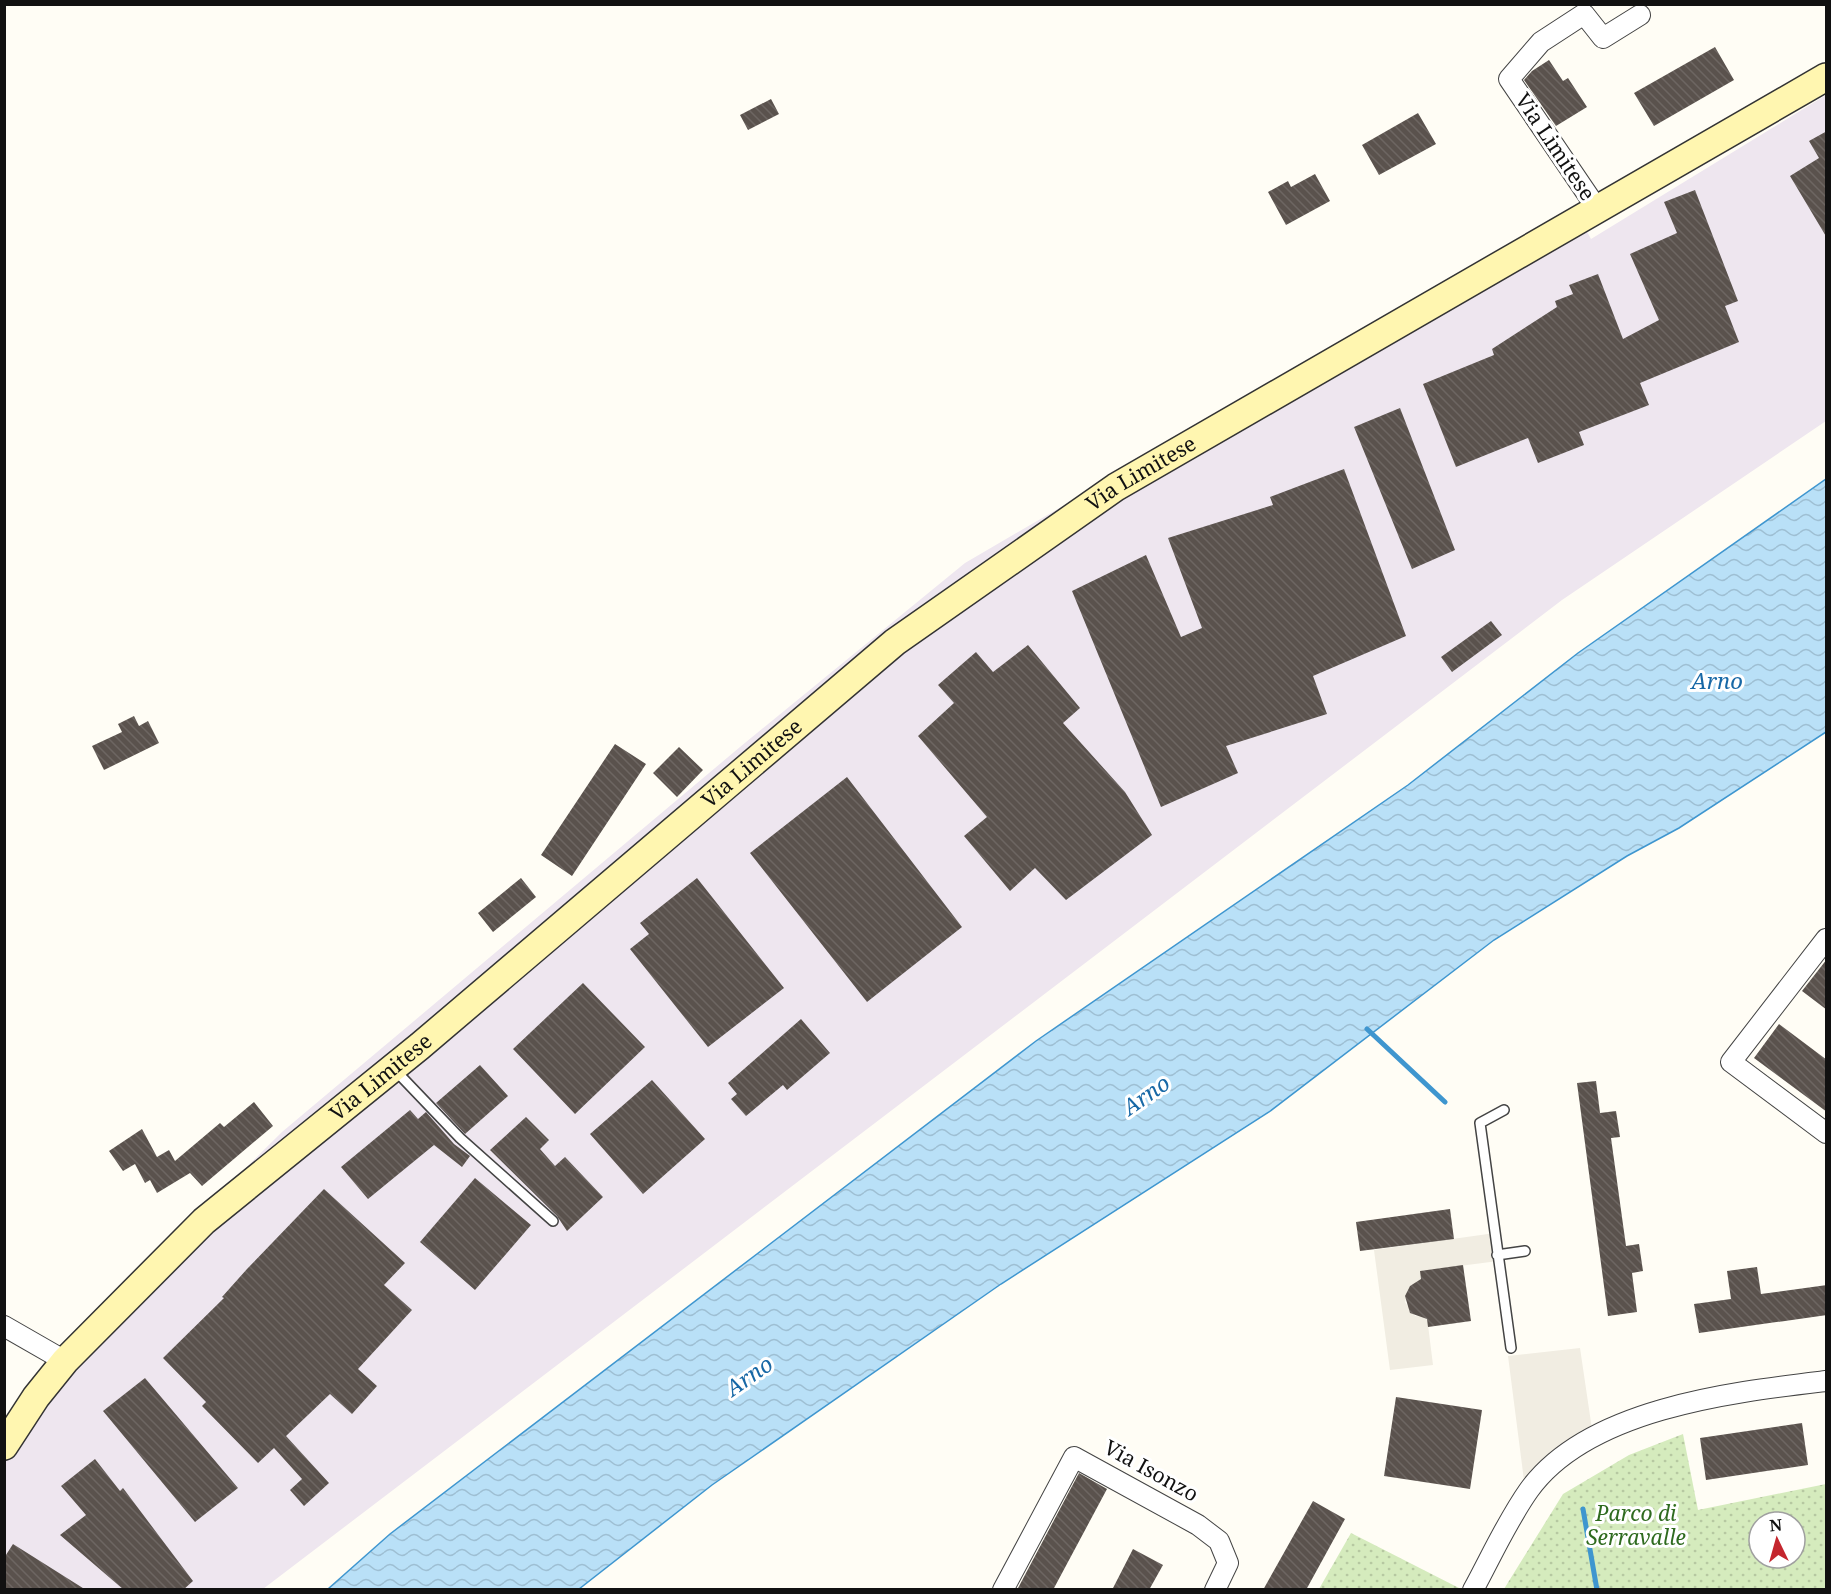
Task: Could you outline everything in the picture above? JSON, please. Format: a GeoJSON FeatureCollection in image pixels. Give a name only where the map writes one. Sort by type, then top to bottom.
{"type":"FeatureCollection","features":[{"type":"Feature","properties":{"kind":"main road","name":"Via Limitese"},"geometry":{"type":"LineString","coordinates":[[4,1446],[36,1397],[65,1361],[204,1221],[393,1068],[895,642],[1116,487],[1827,77]]}},
{"type":"Feature","properties":{"kind":"street","name":"Via Limitese"},"geometry":{"type":"LineString","coordinates":[[1598,210],[1509,79],[1541,42],[1584,14],[1603,38],[1640,15]]}},
{"type":"Feature","properties":{"kind":"street"},"geometry":{"type":"LineString","coordinates":[[1827,939],[1731,1062],[1827,1133]]}},
{"type":"Feature","properties":{"kind":"street"},"geometry":{"type":"LineString","coordinates":[[4,1326],[65,1361]]}},
{"type":"Feature","properties":{"kind":"street"},"geometry":{"type":"LineString","coordinates":[[1473,1590],[1530,1489],[1548,1469],[1593,1436],[1659,1410],[1769,1388],[1827,1381]]}},
{"type":"Feature","properties":{"kind":"street","name":"Via Isonzo"},"geometry":{"type":"LineString","coordinates":[[1003,1590],[1074,1457],[1198,1525],[1219,1540],[1228,1563],[1215,1590]]}},
{"type":"Feature","properties":{"kind":"lane"},"geometry":{"type":"LineString","coordinates":[[393,1068],[460,1138],[554,1221]]}},
{"type":"Feature","properties":{"kind":"lane"},"geometry":{"type":"LineString","coordinates":[[1504,1110],[1480,1123],[1511,1348]]}},
{"type":"Feature","properties":{"kind":"lane"},"geometry":{"type":"LineString","coordinates":[[1497,1255],[1526,1251]]}},
{"type":"Feature","properties":{"kind":"shaded area"},"geometry":{"type":"Polygon","coordinates":[[[1826,95],[1826,421],[1562,600],[263,1589],[5,1590],[5,1419],[30,1381],[282,1132],[740,747],[965,563],[1574,208],[1591,239],[1826,95]]]}},
{"type":"Feature","properties":{"kind":"shaded area"},"geometry":{"type":"Polygon","coordinates":[[[1495,1233],[1498,1261],[1421,1271],[1422,1281],[1410,1286],[1405,1302],[1415,1316],[1427,1317],[1433,1365],[1390,1370],[1374,1250],[1495,1233]]]}},
{"type":"Feature","properties":{"kind":"shaded area"},"geometry":{"type":"Polygon","coordinates":[[[1580,1348],[1593,1436],[1526,1496],[1508,1356],[1580,1348]]]}},
{"type":"Feature","properties":{"kind":"green space","name":"Parco di Serravalle"},"geometry":{"type":"Polygon","coordinates":[[[1683,1434],[1698,1510],[1826,1484],[1826,1589],[1504,1589],[1563,1494],[1629,1455],[1683,1434]]]}},
{"type":"Feature","properties":{"kind":"green space"},"geometry":{"type":"Polygon","coordinates":[[[1351,1533],[1461,1589],[1319,1589],[1351,1533]]]}},
{"type":"Feature","properties":{"kind":"water","name":"Arno"},"geometry":{"type":"Polygon","coordinates":[[[1826,479],[1826,732],[1679,828],[1627,856],[1494,940],[1269,1112],[1001,1284],[712,1485],[579,1589],[328,1589],[390,1534],[1036,1041],[1408,785],[1578,653],[1826,479]]]}},
{"type":"Feature","properties":{"kind":"building"},"geometry":{"type":"Polygon","coordinates":[[[1715,47],[1734,80],[1654,126],[1634,93],[1715,47]]]}},
{"type":"Feature","properties":{"kind":"building"},"geometry":{"type":"Polygon","coordinates":[[[1549,60],[1563,81],[1568,78],[1587,107],[1556,126],[1524,80],[1532,71],[1549,60]]]}},
{"type":"Feature","properties":{"kind":"building"},"geometry":{"type":"Polygon","coordinates":[[[771,99],[779,114],[748,130],[740,115],[771,99]]]}},
{"type":"Feature","properties":{"kind":"building"},"geometry":{"type":"Polygon","coordinates":[[[1418,113],[1436,144],[1379,175],[1362,145],[1418,113]]]}},
{"type":"Feature","properties":{"kind":"building"},"geometry":{"type":"Polygon","coordinates":[[[1827,131],[1827,238],[1790,176],[1819,158],[1809,141],[1827,131]]]}},
{"type":"Feature","properties":{"kind":"building"},"geometry":{"type":"Polygon","coordinates":[[[1315,174],[1330,201],[1286,225],[1268,192],[1288,181],[1291,187],[1315,174]]]}},
{"type":"Feature","properties":{"kind":"building"},"geometry":{"type":"Polygon","coordinates":[[[1695,190],[1738,301],[1725,306],[1739,342],[1640,383],[1649,405],[1579,432],[1584,445],[1538,463],[1528,438],[1456,467],[1423,384],[1494,355],[1492,349],[1557,307],[1555,301],[1573,294],[1569,285],[1598,274],[1623,339],[1659,320],[1630,254],[1677,233],[1664,202],[1695,190]]]}},
{"type":"Feature","properties":{"kind":"building"},"geometry":{"type":"Polygon","coordinates":[[[1400,408],[1455,550],[1412,569],[1354,427],[1400,408]]]}},
{"type":"Feature","properties":{"kind":"building"},"geometry":{"type":"Polygon","coordinates":[[[1344,469],[1406,636],[1313,676],[1327,714],[1226,746],[1238,773],[1161,807],[1072,591],[1146,555],[1181,637],[1202,628],[1168,538],[1273,505],[1270,497],[1344,469]]]}},
{"type":"Feature","properties":{"kind":"building"},"geometry":{"type":"Polygon","coordinates":[[[1491,621],[1502,635],[1452,672],[1441,657],[1491,621]]]}},
{"type":"Feature","properties":{"kind":"building"},"geometry":{"type":"Polygon","coordinates":[[[1028,645],[1080,708],[1063,723],[1125,792],[1152,835],[1066,900],[1035,868],[1010,891],[964,836],[987,817],[918,736],[954,703],[938,685],[976,652],[993,672],[1028,645]]]}},
{"type":"Feature","properties":{"kind":"building"},"geometry":{"type":"Polygon","coordinates":[[[134,716],[139,726],[148,721],[159,743],[104,770],[92,746],[122,732],[118,724],[134,716]]]}},
{"type":"Feature","properties":{"kind":"building"},"geometry":{"type":"Polygon","coordinates":[[[615,744],[646,764],[572,876],[541,855],[615,744]]]}},
{"type":"Feature","properties":{"kind":"building"},"geometry":{"type":"Polygon","coordinates":[[[679,747],[703,770],[677,797],[653,773],[679,747]]]}},
{"type":"Feature","properties":{"kind":"building"},"geometry":{"type":"Polygon","coordinates":[[[847,777],[962,927],[867,1002],[750,853],[847,777]]]}},
{"type":"Feature","properties":{"kind":"building"},"geometry":{"type":"Polygon","coordinates":[[[521,878],[536,897],[493,932],[478,913],[521,878]]]}},
{"type":"Feature","properties":{"kind":"building"},"geometry":{"type":"Polygon","coordinates":[[[697,878],[784,988],[708,1047],[630,949],[649,934],[640,923],[697,878]]]}},
{"type":"Feature","properties":{"kind":"building"},"geometry":{"type":"Polygon","coordinates":[[[1827,959],[1827,1010],[1802,991],[1827,959]]]}},
{"type":"Feature","properties":{"kind":"building"},"geometry":{"type":"Polygon","coordinates":[[[583,983],[645,1047],[575,1114],[513,1049],[583,983]]]}},
{"type":"Feature","properties":{"kind":"building"},"geometry":{"type":"Polygon","coordinates":[[[801,1019],[830,1053],[787,1090],[783,1085],[746,1116],[731,1099],[737,1094],[728,1083],[801,1019]]]}},
{"type":"Feature","properties":{"kind":"building"},"geometry":{"type":"Polygon","coordinates":[[[1779,1024],[1827,1060],[1827,1112],[1754,1058],[1779,1024]]]}},
{"type":"Feature","properties":{"kind":"building"},"geometry":{"type":"Polygon","coordinates":[[[480,1065],[508,1096],[465,1134],[436,1103],[480,1065]]]}},
{"type":"Feature","properties":{"kind":"building"},"geometry":{"type":"Polygon","coordinates":[[[652,1080],[705,1139],[643,1194],[590,1134],[652,1080]]]}},
{"type":"Feature","properties":{"kind":"building"},"geometry":{"type":"Polygon","coordinates":[[[1596,1081],[1600,1113],[1616,1111],[1620,1137],[1611,1138],[1626,1246],[1639,1244],[1643,1271],[1632,1273],[1637,1312],[1608,1316],[1577,1083],[1596,1081]]]}},
{"type":"Feature","properties":{"kind":"building"},"geometry":{"type":"Polygon","coordinates":[[[254,1102],[273,1126],[202,1186],[190,1173],[157,1193],[150,1180],[145,1183],[135,1164],[123,1171],[109,1151],[142,1129],[157,1157],[169,1150],[175,1161],[220,1123],[224,1127],[254,1102]]]}},
{"type":"Feature","properties":{"kind":"building"},"geometry":{"type":"Polygon","coordinates":[[[410,1110],[418,1119],[426,1112],[454,1144],[470,1156],[462,1167],[434,1145],[368,1199],[341,1167],[410,1110]]]}},
{"type":"Feature","properties":{"kind":"building"},"geometry":{"type":"Polygon","coordinates":[[[526,1117],[549,1140],[540,1149],[555,1166],[565,1157],[603,1197],[567,1231],[557,1216],[490,1150],[526,1117]]]}},
{"type":"Feature","properties":{"kind":"building"},"geometry":{"type":"Polygon","coordinates":[[[475,1178],[531,1225],[475,1290],[420,1242],[475,1178]]]}},
{"type":"Feature","properties":{"kind":"building"},"geometry":{"type":"Polygon","coordinates":[[[324,1189],[405,1263],[384,1285],[412,1310],[358,1369],[377,1386],[352,1414],[330,1394],[286,1436],[329,1483],[304,1506],[290,1490],[302,1479],[274,1448],[258,1463],[202,1406],[206,1402],[163,1358],[224,1298],[222,1297],[247,1269],[324,1189]]]}},
{"type":"Feature","properties":{"kind":"building"},"geometry":{"type":"Polygon","coordinates":[[[1450,1209],[1454,1239],[1360,1251],[1356,1222],[1450,1209]]]}},
{"type":"Feature","properties":{"kind":"building"},"geometry":{"type":"Polygon","coordinates":[[[1463,1265],[1471,1321],[1428,1327],[1427,1319],[1410,1313],[1405,1296],[1410,1286],[1421,1279],[1420,1271],[1463,1265]]]}},
{"type":"Feature","properties":{"kind":"building"},"geometry":{"type":"Polygon","coordinates":[[[1757,1267],[1761,1294],[1827,1285],[1827,1315],[1699,1333],[1694,1304],[1731,1299],[1727,1271],[1757,1267]]]}},
{"type":"Feature","properties":{"kind":"building"},"geometry":{"type":"Polygon","coordinates":[[[145,1378],[238,1488],[195,1522],[103,1411],[145,1378]]]}},
{"type":"Feature","properties":{"kind":"building"},"geometry":{"type":"Polygon","coordinates":[[[1396,1397],[1482,1410],[1470,1489],[1384,1476],[1396,1397]]]}},
{"type":"Feature","properties":{"kind":"building"},"geometry":{"type":"Polygon","coordinates":[[[1802,1423],[1808,1465],[1706,1480],[1700,1438],[1802,1423]]]}},
{"type":"Feature","properties":{"kind":"building"},"geometry":{"type":"Polygon","coordinates":[[[95,1459],[120,1491],[123,1488],[193,1581],[183,1590],[124,1590],[60,1535],[86,1515],[61,1486],[95,1459]]]}},
{"type":"Feature","properties":{"kind":"building"},"geometry":{"type":"Polygon","coordinates":[[[1079,1473],[1107,1489],[1053,1590],[1017,1590],[1079,1473]]]}},
{"type":"Feature","properties":{"kind":"building"},"geometry":{"type":"Polygon","coordinates":[[[1313,1501],[1345,1519],[1306,1590],[1263,1590],[1313,1501]]]}},
{"type":"Feature","properties":{"kind":"building"},"geometry":{"type":"Polygon","coordinates":[[[13,1544],[86,1590],[4,1590],[4,1558],[13,1544]]]}},
{"type":"Feature","properties":{"kind":"building"},"geometry":{"type":"Polygon","coordinates":[[[1133,1549],[1163,1565],[1149,1590],[1112,1590],[1133,1549]]]}},
{"type":"Feature","properties":{"kind":"waterway"},"geometry":{"type":"LineString","coordinates":[[1367,1029],[1445,1102]]}},
{"type":"Feature","properties":{"kind":"waterway"},"geometry":{"type":"LineString","coordinates":[[1583,1509],[1597,1590]]}}]}
